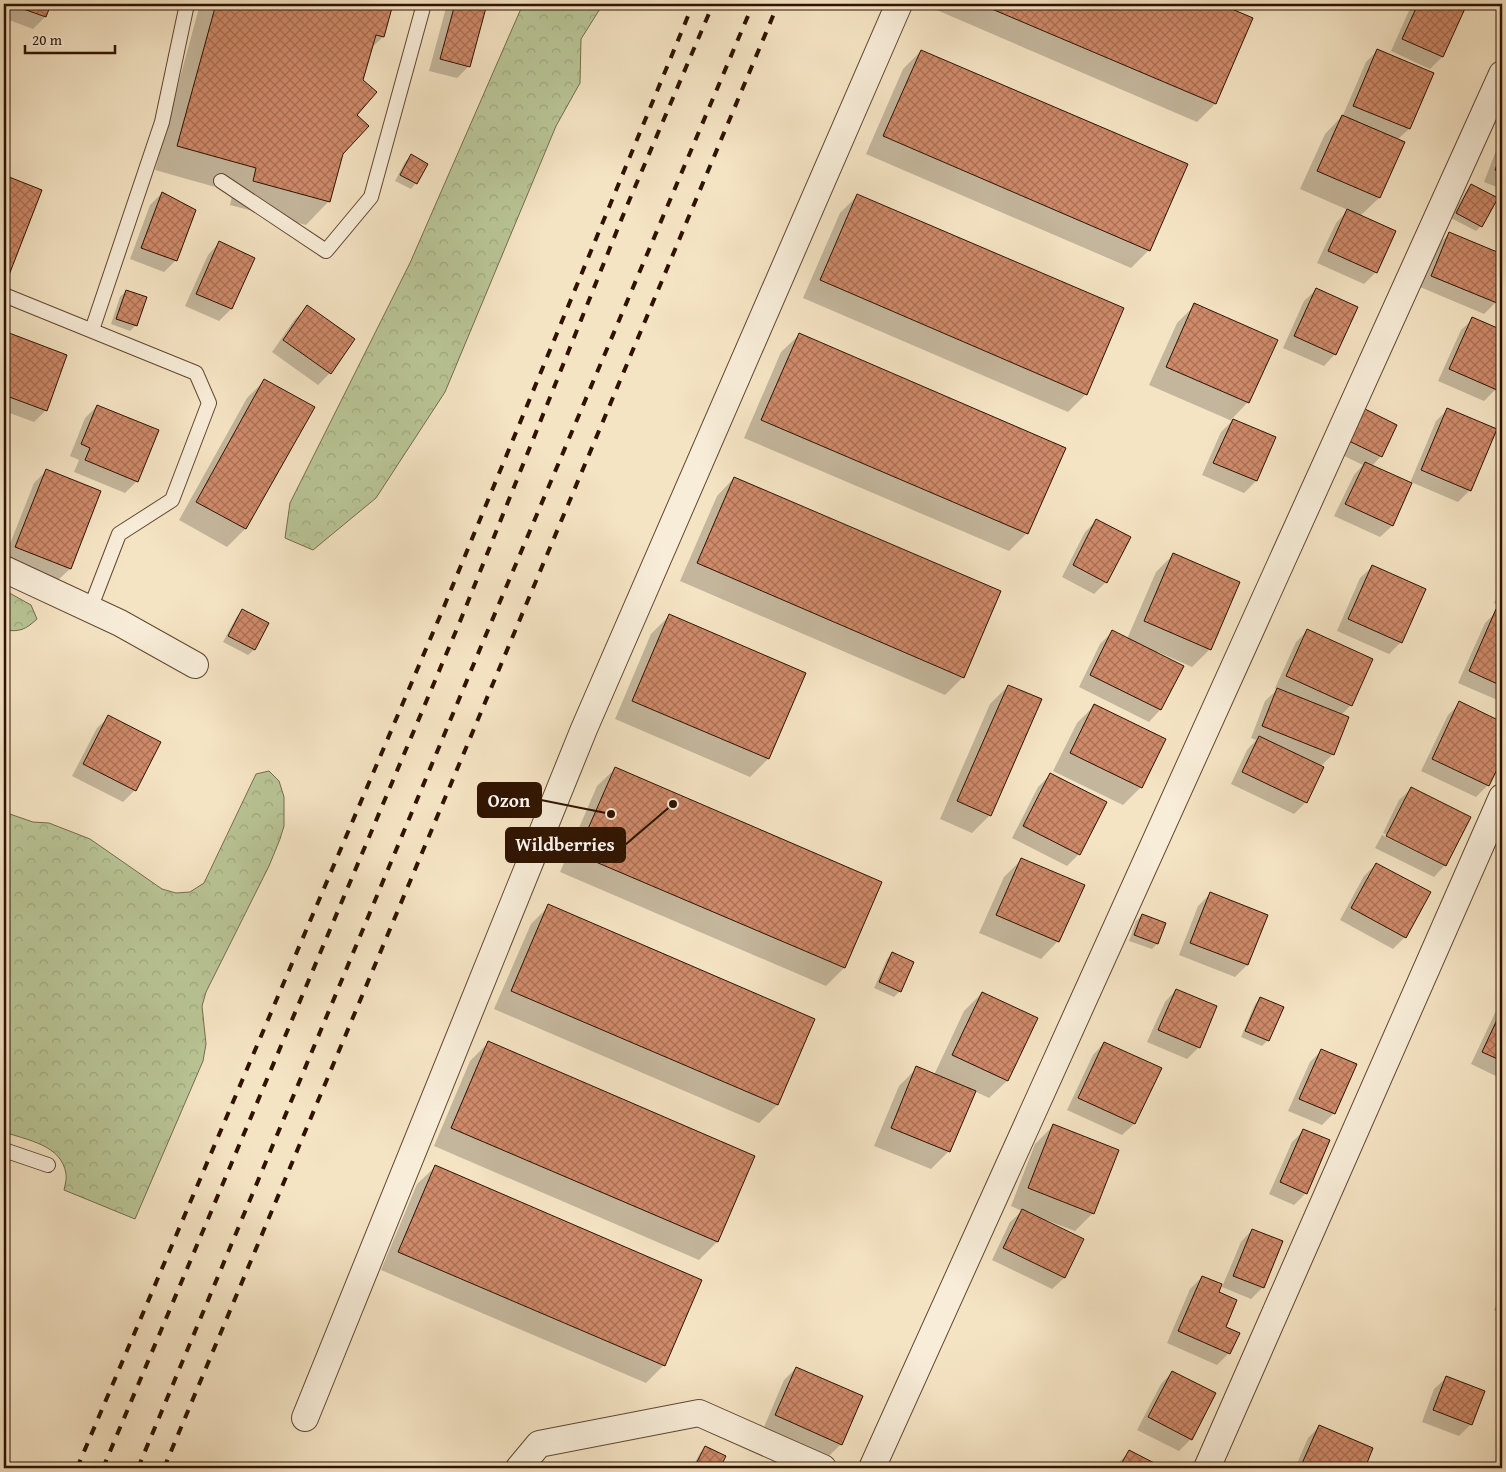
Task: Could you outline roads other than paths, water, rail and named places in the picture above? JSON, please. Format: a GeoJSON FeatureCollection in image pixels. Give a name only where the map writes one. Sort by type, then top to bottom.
{"type":"FeatureCollection","features":[{"type":"Feature","properties":{"kind":"street"},"geometry":{"type":"LineString","coordinates":[[305,1418],[584,729],[899,4]]}},
{"type":"Feature","properties":{"kind":"street"},"geometry":{"type":"LineString","coordinates":[[872,1468],[1502,74]]}},
{"type":"Feature","properties":{"kind":"street"},"geometry":{"type":"LineString","coordinates":[[4,569],[120,623],[196,664]]}},
{"type":"Feature","properties":{"kind":"street"},"geometry":{"type":"LineString","coordinates":[[1207,1468],[1502,797]]}},
{"type":"Feature","properties":{"kind":"street"},"geometry":{"type":"LineString","coordinates":[[519,1468],[539,1444],[699,1413],[823,1468]]}},
{"type":"Feature","properties":{"kind":"lane"},"geometry":{"type":"LineString","coordinates":[[92,330],[162,122],[187,4]]}},
{"type":"Feature","properties":{"kind":"lane"},"geometry":{"type":"LineString","coordinates":[[220,181],[326,251],[372,197],[424,4]]}},
{"type":"Feature","properties":{"kind":"lane"},"geometry":{"type":"LineString","coordinates":[[4,295],[196,373],[209,403],[172,500],[119,534],[90,609]]}},
{"type":"Feature","properties":{"kind":"lane"},"geometry":{"type":"LineString","coordinates":[[4,1150],[48,1166]]}},
{"type":"Feature","properties":{"kind":"railway"},"geometry":{"type":"LineString","coordinates":[[77,1468],[443,609],[693,4]]}},
{"type":"Feature","properties":{"kind":"railway"},"geometry":{"type":"LineString","coordinates":[[103,1468],[461,619],[626,208],[713,4]]}},
{"type":"Feature","properties":{"kind":"railway"},"geometry":{"type":"LineString","coordinates":[[138,1468],[485,637],[753,4]]}},
{"type":"Feature","properties":{"kind":"railway"},"geometry":{"type":"LineString","coordinates":[[164,1468],[778,4]]}},
{"type":"Feature","properties":{"kind":"place","name":"Wildberries"},"geometry":{"type":"Point","coordinates":[673,804]}},
{"type":"Feature","properties":{"kind":"place","name":"Ozon"},"geometry":{"type":"Point","coordinates":[611,814]}}]}
